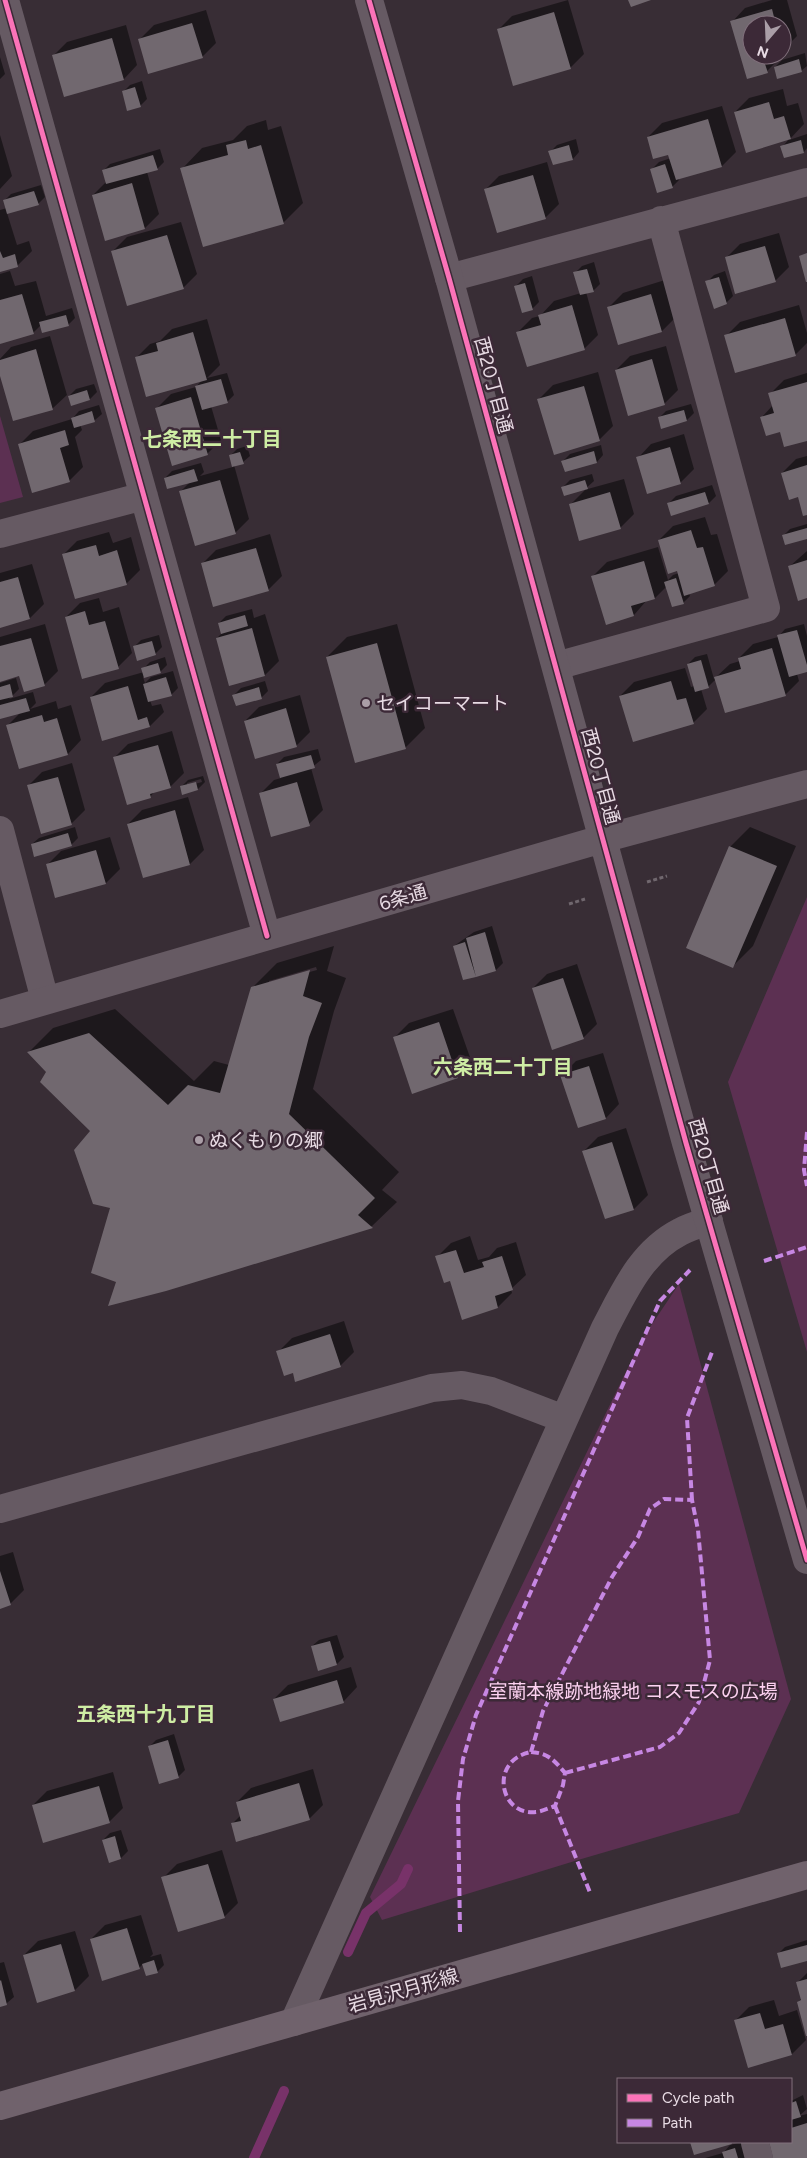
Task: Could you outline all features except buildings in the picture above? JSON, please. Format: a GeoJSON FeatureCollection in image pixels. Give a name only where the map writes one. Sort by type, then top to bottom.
{"type":"FeatureCollection","features":[{"type":"Feature","properties":{"kind":"main road","name":"岩見沢月形線"},"geometry":{"type":"LineString","coordinates":[[0,2106],[807,1875]]}},
{"type":"Feature","properties":{"kind":"street"},"geometry":{"type":"LineString","coordinates":[[5,0],[267,936]]}},
{"type":"Feature","properties":{"kind":"street","name":"西20丁目通"},"geometry":{"type":"LineString","coordinates":[[368,0],[449,278],[602,838],[709,1221],[807,1560]]}},
{"type":"Feature","properties":{"kind":"street"},"geometry":{"type":"LineString","coordinates":[[449,278],[807,182]]}},
{"type":"Feature","properties":{"kind":"street"},"geometry":{"type":"LineString","coordinates":[[556,666],[766,608],[661,220]]}},
{"type":"Feature","properties":{"kind":"street"},"geometry":{"type":"LineString","coordinates":[[0,534],[144,496]]}},
{"type":"Feature","properties":{"kind":"street","name":"6条通"},"geometry":{"type":"LineString","coordinates":[[0,1014],[602,838],[807,784]]}},
{"type":"Feature","properties":{"kind":"street"},"geometry":{"type":"LineString","coordinates":[[0,830],[45,1000]]}},
{"type":"Feature","properties":{"kind":"street"},"geometry":{"type":"LineString","coordinates":[[294,2022],[605,1328],[634,1273],[650,1253],[679,1232],[709,1221]]}},
{"type":"Feature","properties":{"kind":"street"},"geometry":{"type":"LineString","coordinates":[[0,1509],[432,1388],[462,1385],[491,1391],[564,1419]]}},
{"type":"Feature","properties":{"kind":"green space"},"geometry":{"type":"Polygon","coordinates":[[[0,416],[23,497],[0,503],[0,416]]]}},
{"type":"Feature","properties":{"kind":"green space"},"geometry":{"type":"Polygon","coordinates":[[[807,897],[807,1352],[728,1082],[807,897]]]}},
{"type":"Feature","properties":{"kind":"green space","name":"室蘭本線跡地緑地 コスモスの広場"},"geometry":{"type":"Polygon","coordinates":[[[679,1284],[791,1699],[739,1813],[382,1920],[370,1897],[642,1339],[679,1284]]]}},
{"type":"Feature","properties":{"kind":"waterway"},"geometry":{"type":"LineString","coordinates":[[348,1952],[366,1913],[401,1884],[408,1869]]}},
{"type":"Feature","properties":{"kind":"waterway"},"geometry":{"type":"LineString","coordinates":[[254,2158],[284,2091]]}},
{"type":"Feature","properties":{"kind":"marked path"},"geometry":{"type":"LineString","coordinates":[[807,1132],[804,1170],[807,1186]]}},
{"type":"Feature","properties":{"kind":"marked path"},"geometry":{"type":"LineString","coordinates":[[764,1261],[807,1247]]}},
{"type":"Feature","properties":{"kind":"marked path"},"geometry":{"type":"LineString","coordinates":[[460,1932],[458,1801],[463,1759],[476,1715],[660,1301],[690,1270]]}},
{"type":"Feature","properties":{"kind":"marked path"},"geometry":{"type":"LineString","coordinates":[[692,1500],[687,1418],[712,1352]]}},
{"type":"Feature","properties":{"kind":"marked path"},"geometry":{"type":"LineString","coordinates":[[531,1752],[543,1711],[612,1577],[638,1537],[650,1509],[664,1499],[692,1500],[698,1530],[710,1660],[699,1702],[679,1733],[660,1747],[565,1773]]}},
{"type":"Feature","properties":{"kind":"marked path"},"geometry":{"type":"LineString","coordinates":[[531,1752],[550,1758],[565,1773],[563,1785],[555,1806],[536,1812],[523,1811],[514,1805],[507,1797],[504,1786],[504,1776],[509,1765],[518,1757],[531,1752]]}},
{"type":"Feature","properties":{"kind":"marked path"},"geometry":{"type":"LineString","coordinates":[[555,1806],[591,1895]]}},
{"type":"Feature","properties":{"kind":"cycle path"},"geometry":{"type":"LineString","coordinates":[[5,0],[267,936]]}},
{"type":"Feature","properties":{"kind":"cycle path"},"geometry":{"type":"LineString","coordinates":[[369,0],[449,278],[686,1143],[807,1560]]}},
{"type":"Feature","properties":{"kind":"place","name":"セイコーマート"},"geometry":{"type":"Point","coordinates":[366,703]}},
{"type":"Feature","properties":{"kind":"place","name":"ぬくもりの郷"},"geometry":{"type":"Point","coordinates":[199,1140]}},
{"type":"Feature","properties":{"kind":"district","name":"七条西二十丁目"},"geometry":{"type":"Point","coordinates":[212,439]}},
{"type":"Feature","properties":{"kind":"district","name":"六条西二十丁目"},"geometry":{"type":"Point","coordinates":[503,1067]}},
{"type":"Feature","properties":{"kind":"district","name":"五条西十九丁目"},"geometry":{"type":"Point","coordinates":[146,1714]}}]}
